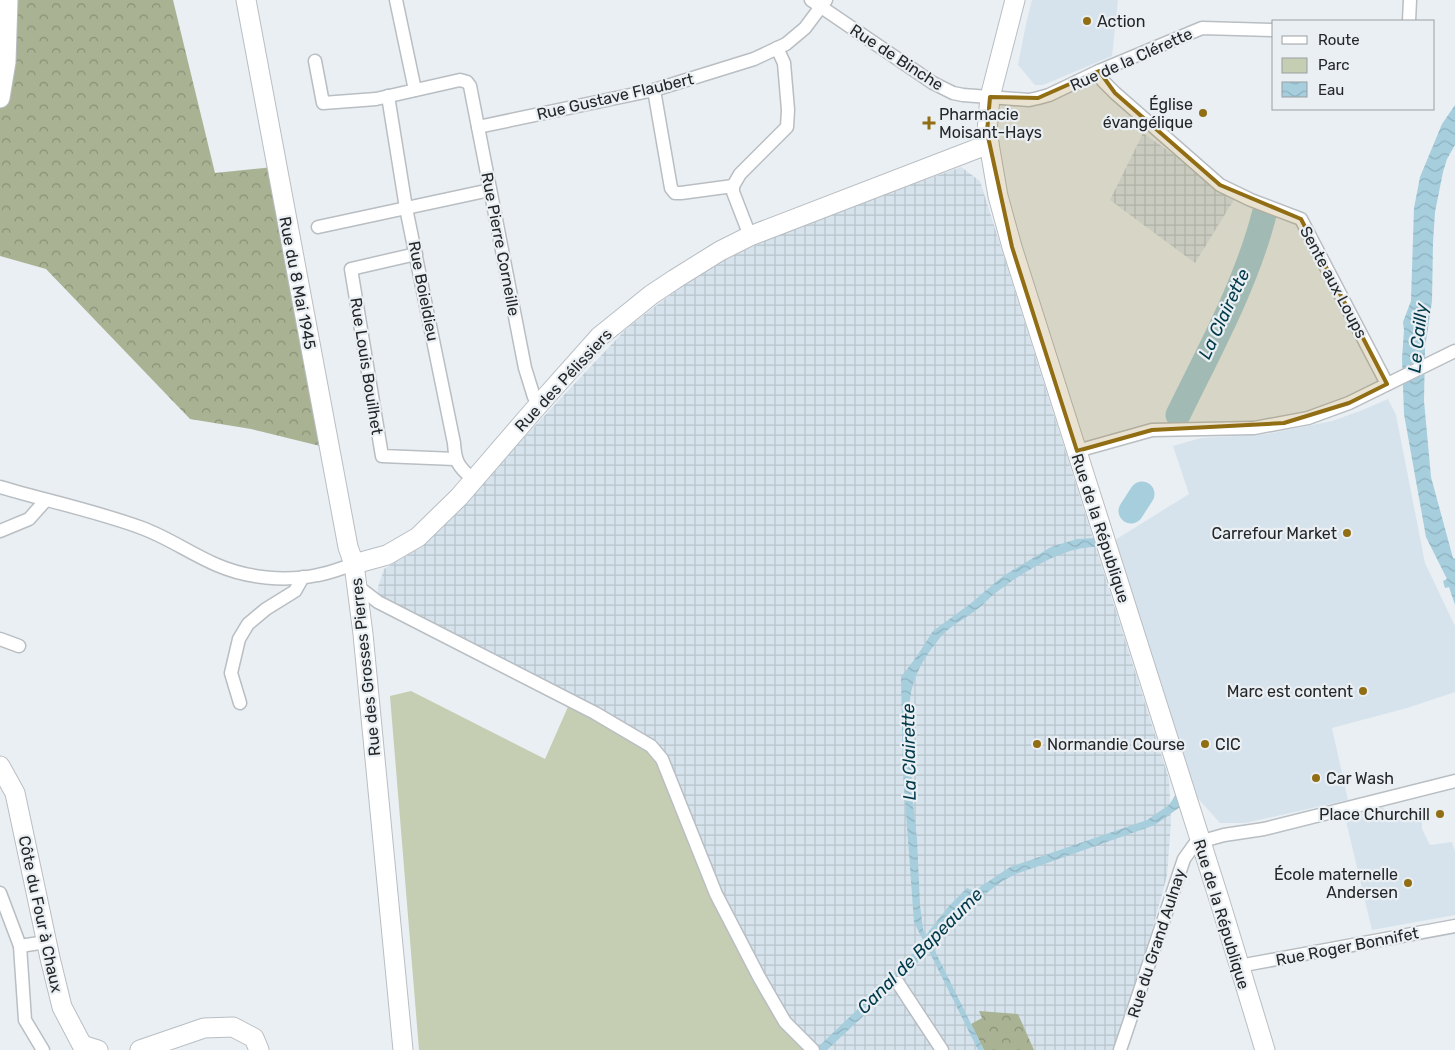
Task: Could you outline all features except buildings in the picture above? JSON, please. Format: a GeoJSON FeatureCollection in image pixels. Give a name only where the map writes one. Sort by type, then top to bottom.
{"type":"FeatureCollection","features":[{"type":"Feature","properties":{"kind":"street"},"geometry":{"type":"LineString","coordinates":[[0,98],[6,62],[8,0]]}},
{"type":"Feature","properties":{"kind":"street","name":"Rue du 8 Mai 1945"},"geometry":{"type":"LineString","coordinates":[[246,0],[348,547],[354,564]]}},
{"type":"Feature","properties":{"kind":"street"},"geometry":{"type":"LineString","coordinates":[[316,61],[324,103],[376,99],[415,90],[396,0]]}},
{"type":"Feature","properties":{"kind":"street","name":"Rue de la République"},"geometry":{"type":"LineString","coordinates":[[1015,0],[990,97],[988,138],[998,196],[1265,1050]]}},
{"type":"Feature","properties":{"kind":"street"},"geometry":{"type":"LineString","coordinates":[[1409,20],[1410,0]]}},
{"type":"Feature","properties":{"kind":"street","name":"Rue de Binche"},"geometry":{"type":"LineString","coordinates":[[819,2],[940,87],[963,96],[990,97]]}},
{"type":"Feature","properties":{"kind":"street","name":"Rue Gustave Flaubert"},"geometry":{"type":"LineString","coordinates":[[478,127],[654,90],[754,59],[786,44],[805,28],[819,2]]}},
{"type":"Feature","properties":{"kind":"street","name":"Rue de la Clérette"},"geometry":{"type":"LineString","coordinates":[[990,97],[1029,100],[1052,94],[1099,71],[1202,28],[1272,30]]}},
{"type":"Feature","properties":{"kind":"street"},"geometry":{"type":"LineString","coordinates":[[750,236],[733,192],[733,186],[740,174],[787,127],[788,110],[784,63],[776,48]]}},
{"type":"Feature","properties":{"kind":"street","name":"Sente aux Loups"},"geometry":{"type":"LineString","coordinates":[[1099,71],[1103,81],[1115,93],[1220,185],[1251,200],[1301,219],[1387,384]]}},
{"type":"Feature","properties":{"kind":"street","name":"Rue Pierre Corneille"},"geometry":{"type":"LineString","coordinates":[[415,90],[460,80],[467,82],[470,86],[525,368],[534,397],[541,402]]}},
{"type":"Feature","properties":{"kind":"street"},"geometry":{"type":"LineString","coordinates":[[654,90],[671,188],[675,193],[733,186]]}},
{"type":"Feature","properties":{"kind":"street","name":"Rue Boieldieu"},"geometry":{"type":"LineString","coordinates":[[388,96],[406,208],[454,442],[455,459]]}},
{"type":"Feature","properties":{"kind":"street","name":"Rue des Pélissiers"},"geometry":{"type":"LineString","coordinates":[[354,564],[387,555],[418,537],[459,497],[588,348],[620,320],[675,279],[720,251],[750,236],[988,138]]}},
{"type":"Feature","properties":{"kind":"street"},"geometry":{"type":"LineString","coordinates":[[318,226],[490,190]]}},
{"type":"Feature","properties":{"kind":"street","name":"Rue Louis Bouilhet"},"geometry":{"type":"LineString","coordinates":[[416,254],[351,269],[382,456],[455,459]]}},
{"type":"Feature","properties":{"kind":"street"},"geometry":{"type":"LineString","coordinates":[[1077,451],[1152,430],[1254,428],[1300,420],[1349,403],[1400,376],[1455,351]]}},
{"type":"Feature","properties":{"kind":"street"},"geometry":{"type":"LineString","coordinates":[[455,459],[473,479]]}},
{"type":"Feature","properties":{"kind":"street","name":"Rue des Grosses Pierres"},"geometry":{"type":"LineString","coordinates":[[0,487],[128,523],[161,535],[205,559],[243,574],[269,578],[303,578],[354,564],[364,643],[403,1050]]}},
{"type":"Feature","properties":{"kind":"street"},"geometry":{"type":"LineString","coordinates":[[0,532],[29,519],[46,500]]}},
{"type":"Feature","properties":{"kind":"street"},"geometry":{"type":"LineString","coordinates":[[240,702],[231,672],[239,639],[248,624],[266,609],[295,591],[303,578]]}},
{"type":"Feature","properties":{"kind":"street"},"geometry":{"type":"LineString","coordinates":[[357,586],[378,602],[596,713],[651,746],[662,759],[716,894],[759,977],[785,1022],[813,1050]]}},
{"type":"Feature","properties":{"kind":"street"},"geometry":{"type":"LineString","coordinates":[[0,639],[19,646]]}},
{"type":"Feature","properties":{"kind":"street","name":"Côte du Four à Chaux"},"geometry":{"type":"LineString","coordinates":[[0,766],[15,793],[46,942],[62,1007],[82,1045],[98,1050]]}},
{"type":"Feature","properties":{"kind":"street"},"geometry":{"type":"LineString","coordinates":[[1200,842],[1224,835],[1264,829],[1455,781]]}},
{"type":"Feature","properties":{"kind":"street","name":"Rue du Grand Aulnay"},"geometry":{"type":"LineString","coordinates":[[1120,1050],[1184,859],[1194,845],[1200,842]]}},
{"type":"Feature","properties":{"kind":"street"},"geometry":{"type":"LineString","coordinates":[[0,893],[20,946],[25,1020],[43,1050]]}},
{"type":"Feature","properties":{"kind":"street","name":"Rue Roger Bonnifet"},"geometry":{"type":"LineString","coordinates":[[1239,966],[1455,928]]}},
{"type":"Feature","properties":{"kind":"street"},"geometry":{"type":"LineString","coordinates":[[20,946],[46,942]]}},
{"type":"Feature","properties":{"kind":"street"},"geometry":{"type":"LineString","coordinates":[[898,983],[942,1050]]}},
{"type":"Feature","properties":{"kind":"street"},"geometry":{"type":"LineString","coordinates":[[140,1050],[171,1043],[204,1028],[233,1027],[254,1038],[259,1050]]}},
{"type":"Feature","properties":{"kind":"highlighted area"},"geometry":{"type":"Polygon","coordinates":[[[1099,71],[1115,93],[1220,185],[1301,219],[1387,384],[1349,403],[1284,423],[1152,430],[1077,451],[1012,247],[987,132],[990,97],[1038,98],[1099,71]]]}},
{"type":"Feature","properties":{"kind":"shaded area"},"geometry":{"type":"Polygon","coordinates":[[[1032,0],[1118,0],[1112,56],[1043,85],[1035,85],[1018,65],[1032,0]]]}},
{"type":"Feature","properties":{"kind":"shaded area"},"geometry":{"type":"Polygon","coordinates":[[[1143,133],[1235,198],[1195,263],[1110,200],[1143,133]]]}},
{"type":"Feature","properties":{"kind":"shaded area"},"geometry":{"type":"Polygon","coordinates":[[[961,167],[980,181],[1169,779],[1171,822],[1167,876],[1119,1050],[813,1050],[785,1022],[651,746],[378,602],[378,587],[384,569],[421,547],[627,328],[678,289],[720,260],[852,206],[961,167]]]}},
{"type":"Feature","properties":{"kind":"shaded area"},"geometry":{"type":"Polygon","coordinates":[[[1388,399],[1396,415],[1425,563],[1455,626],[1455,692],[1407,708],[1332,728],[1348,800],[1245,823],[1220,823],[1195,795],[1115,540],[1189,494],[1173,446],[1201,438],[1267,434],[1332,421],[1388,399]]]}},
{"type":"Feature","properties":{"kind":"shaded area","name":"École maternelle Andersen"},"geometry":{"type":"Polygon","coordinates":[[[1383,807],[1391,818],[1422,811],[1422,829],[1430,845],[1452,842],[1455,852],[1455,915],[1372,930],[1345,817],[1383,807]]]}},
{"type":"Feature","properties":{"kind":"green space"},"geometry":{"type":"Polygon","coordinates":[[[0,0],[173,0],[215,173],[284,166],[320,446],[251,429],[190,419],[46,269],[0,256],[0,0]]]}},
{"type":"Feature","properties":{"kind":"green space"},"geometry":{"type":"Polygon","coordinates":[[[411,691],[545,759],[571,700],[651,746],[759,977],[813,1050],[419,1050],[390,696],[411,691]]]}},
{"type":"Feature","properties":{"kind":"green space"},"geometry":{"type":"Polygon","coordinates":[[[979,1011],[1018,1014],[1034,1050],[984,1050],[971,1024],[982,1018],[979,1011]]]}},
{"type":"Feature","properties":{"kind":"water","name":"Le Cailly"},"geometry":{"type":"Polygon","coordinates":[[[1455,105],[1455,145],[1447,159],[1443,172],[1435,212],[1432,301],[1425,348],[1424,401],[1431,477],[1453,558],[1455,559],[1455,605],[1449,587],[1445,588],[1443,581],[1447,579],[1426,537],[1404,414],[1402,359],[1403,322],[1411,301],[1414,208],[1420,177],[1442,124],[1455,105]]]}},
{"type":"Feature","properties":{"kind":"water","name":"Canal de Bapeaume"},"geometry":{"type":"Polygon","coordinates":[[[1095,538],[1098,547],[1072,550],[1032,568],[951,627],[928,653],[916,676],[910,700],[912,795],[923,929],[926,935],[948,907],[967,888],[974,891],[1010,867],[1147,820],[1169,805],[1176,794],[1180,807],[1155,825],[1016,874],[1001,882],[980,898],[975,894],[965,903],[971,910],[933,947],[984,1050],[978,1050],[929,951],[827,1050],[815,1050],[883,985],[924,942],[914,922],[903,773],[901,677],[933,631],[970,604],[1003,576],[1051,547],[1077,539],[1095,538]]]}},
{"type":"Feature","properties":{"kind":"waterway","name":"La Clairette"},"geometry":{"type":"LineString","coordinates":[[1178,415],[1238,290],[1265,211]]}},
{"type":"Feature","properties":{"kind":"waterway","name":"La Clairette"},"geometry":{"type":"LineString","coordinates":[[1131,511],[1142,494]]}},
{"type":"Feature","properties":{"kind":"place","name":"Action"},"geometry":{"type":"Point","coordinates":[1087,21]}},
{"type":"Feature","properties":{"kind":"place","name":"Église évangélique"},"geometry":{"type":"Point","coordinates":[1203,113]}},
{"type":"Feature","properties":{"kind":"place","name":"Pharmacie Moisant-Hays"},"geometry":{"type":"Point","coordinates":[929,123]}},
{"type":"Feature","properties":{"kind":"place","name":"Carrefour Market"},"geometry":{"type":"Point","coordinates":[1347,533]}},
{"type":"Feature","properties":{"kind":"place","name":"Marc est content"},"geometry":{"type":"Point","coordinates":[1363,691]}},
{"type":"Feature","properties":{"kind":"place","name":"Normandie Course"},"geometry":{"type":"Point","coordinates":[1037,744]}},
{"type":"Feature","properties":{"kind":"place","name":"CIC"},"geometry":{"type":"Point","coordinates":[1205,744]}},
{"type":"Feature","properties":{"kind":"place","name":"Car Wash"},"geometry":{"type":"Point","coordinates":[1316,778]}},
{"type":"Feature","properties":{"kind":"place","name":"Place Churchill"},"geometry":{"type":"Point","coordinates":[1440,814]}},
{"type":"Feature","properties":{"kind":"place","name":"École maternelle Andersen"},"geometry":{"type":"Point","coordinates":[1408,883]}}]}
